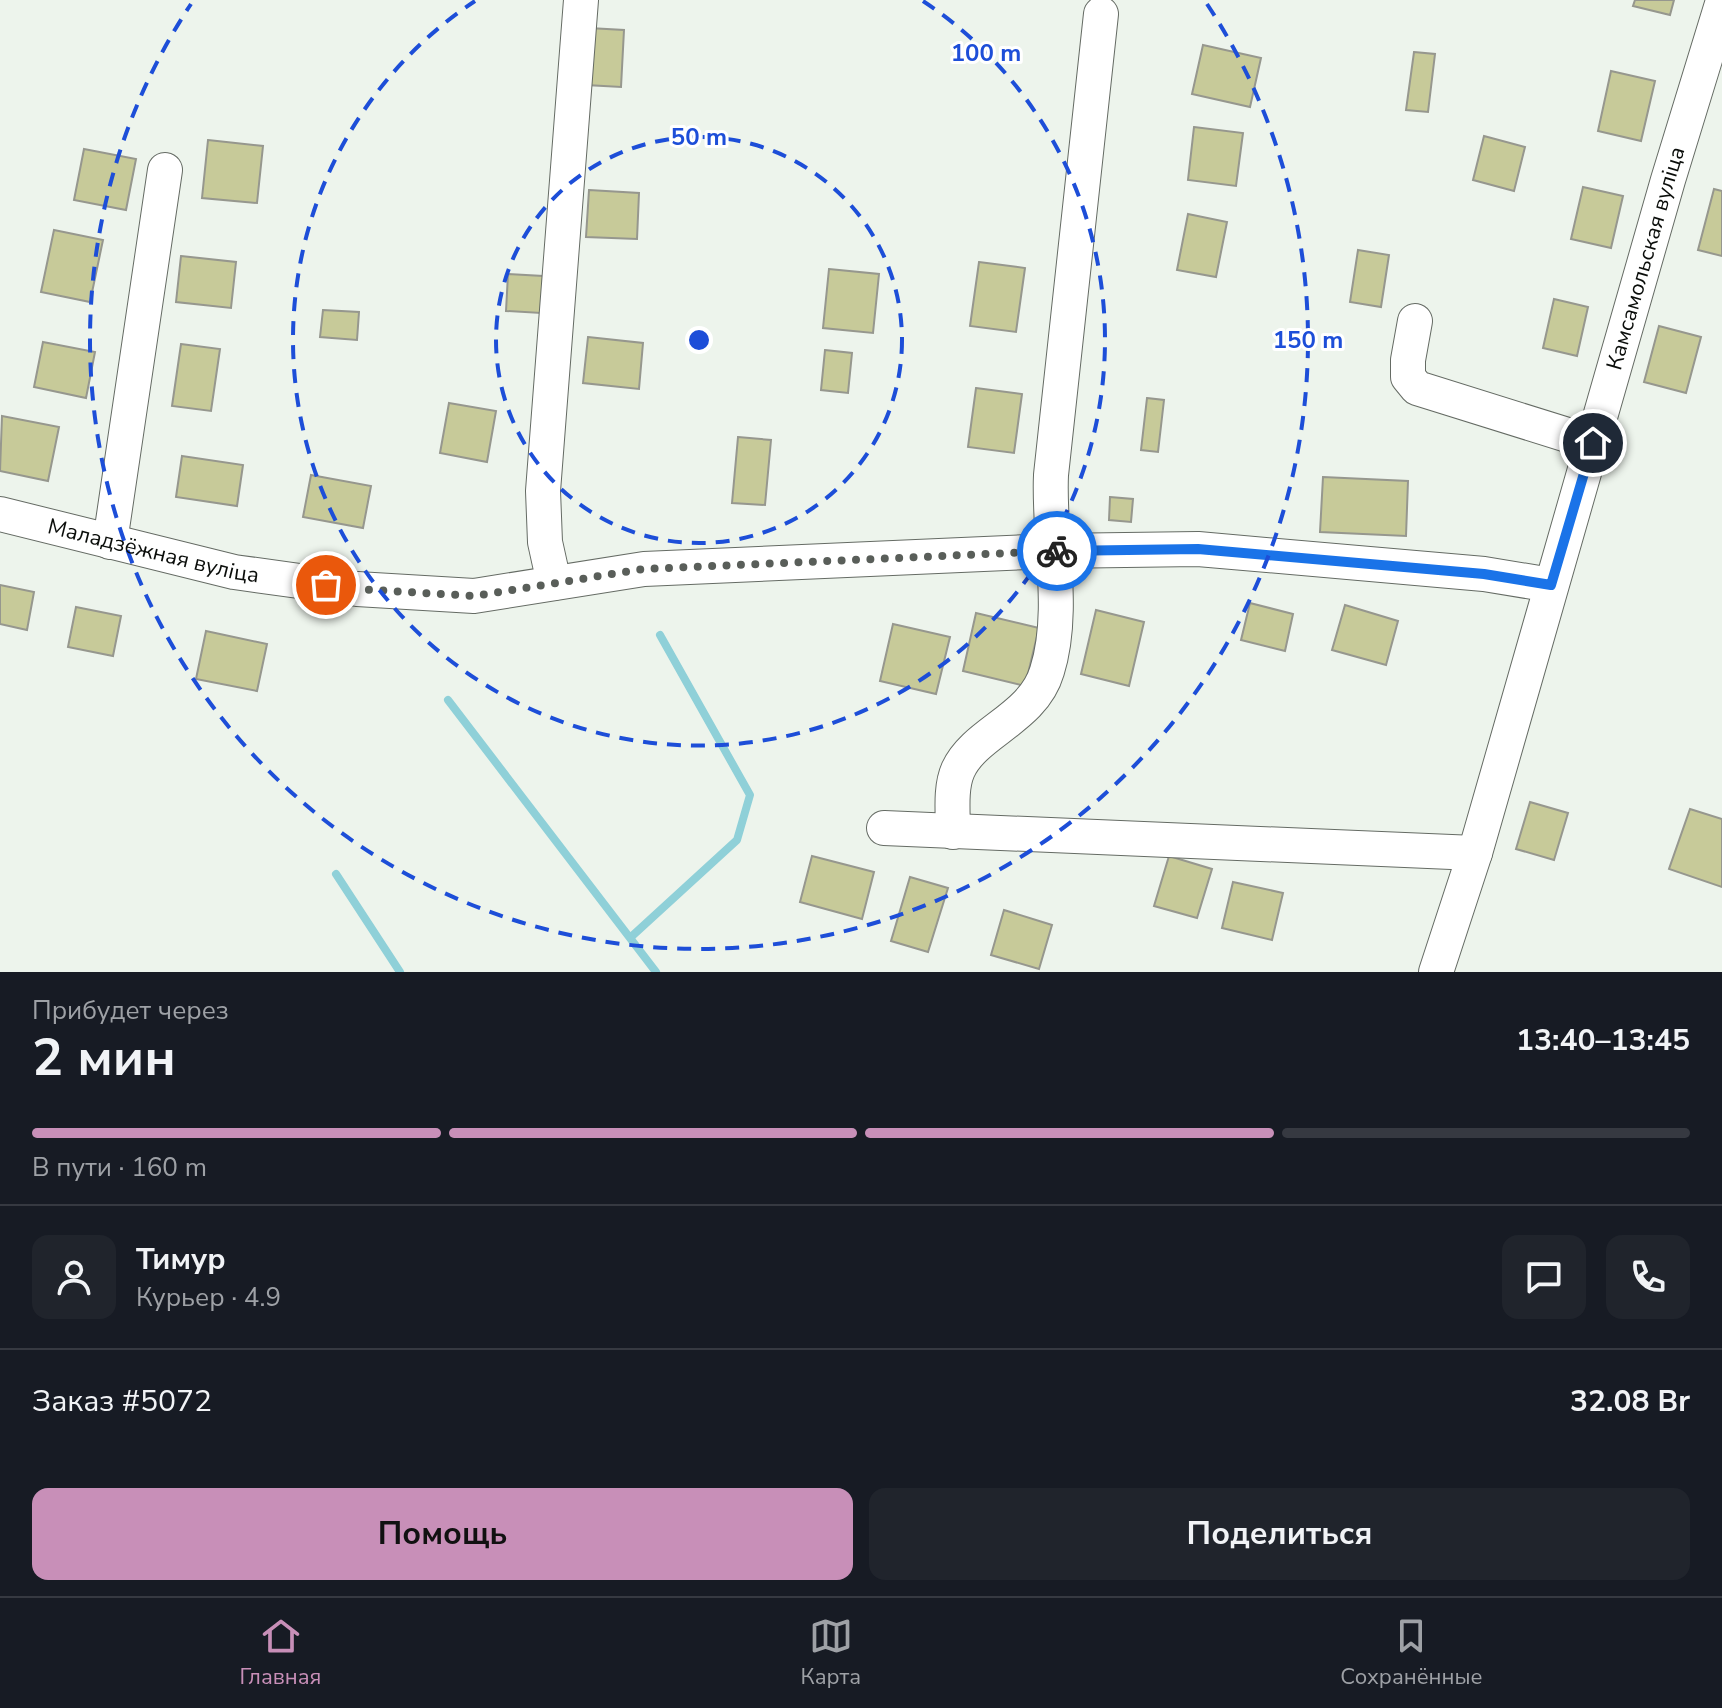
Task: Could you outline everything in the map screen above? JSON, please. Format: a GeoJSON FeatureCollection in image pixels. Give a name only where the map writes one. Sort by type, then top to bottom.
{"type":"FeatureCollection","features":[{"type":"Feature","properties":{"kind":"street"},"geometry":{"type":"LineString","coordinates":[[554,583],[545,542],[543,491],[581,0]]}},
{"type":"Feature","properties":{"kind":"street","name":"Камсамольская вуліца"},"geometry":{"type":"LineString","coordinates":[[1436,972],[1475,853],[1668,180],[1722,4]]}},
{"type":"Feature","properties":{"kind":"street"},"geometry":{"type":"LineString","coordinates":[[953,832],[957,772],[967,756],[1033,700],[1047,674],[1056,634],[1049,512],[1051,475],[1101,14]]}},
{"type":"Feature","properties":{"kind":"street"},"geometry":{"type":"LineString","coordinates":[[110,542],[165,170]]}},
{"type":"Feature","properties":{"kind":"street"},"geometry":{"type":"LineString","coordinates":[[1415,321],[1408,377],[1417,388],[1593,443]]}},
{"type":"Feature","properties":{"kind":"street","name":"Маладзёжная вуліца"},"geometry":{"type":"LineString","coordinates":[[0,514],[234,572],[357,589],[474,596],[644,569],[1052,551],[1198,549],[1484,574],[1551,585]]}},
{"type":"Feature","properties":{"kind":"street"},"geometry":{"type":"LineString","coordinates":[[884,828],[1475,853]]}},
{"type":"Feature","properties":{"kind":"building"},"geometry":{"type":"Polygon","coordinates":[[[1635,0],[1674,0],[1670,15],[1633,6],[1635,0]]]}},
{"type":"Feature","properties":{"kind":"building"},"geometry":{"type":"Polygon","coordinates":[[[589,28],[624,30],[621,87],[586,85],[589,28]]]}},
{"type":"Feature","properties":{"kind":"building"},"geometry":{"type":"Polygon","coordinates":[[[1203,45],[1261,58],[1250,107],[1192,94],[1203,45]]]}},
{"type":"Feature","properties":{"kind":"building"},"geometry":{"type":"Polygon","coordinates":[[[1414,52],[1435,54],[1428,112],[1406,110],[1414,52]]]}},
{"type":"Feature","properties":{"kind":"building"},"geometry":{"type":"Polygon","coordinates":[[[1611,71],[1655,81],[1641,141],[1598,131],[1611,71]]]}},
{"type":"Feature","properties":{"kind":"building"},"geometry":{"type":"Polygon","coordinates":[[[1194,127],[1243,133],[1236,186],[1188,180],[1194,127]]]}},
{"type":"Feature","properties":{"kind":"building"},"geometry":{"type":"Polygon","coordinates":[[[1484,136],[1525,147],[1514,191],[1473,180],[1484,136]]]}},
{"type":"Feature","properties":{"kind":"building"},"geometry":{"type":"Polygon","coordinates":[[[208,140],[263,146],[257,203],[202,198],[208,140]]]}},
{"type":"Feature","properties":{"kind":"building"},"geometry":{"type":"Polygon","coordinates":[[[84,149],[136,159],[126,210],[74,200],[84,149]]]}},
{"type":"Feature","properties":{"kind":"building"},"geometry":{"type":"Polygon","coordinates":[[[1583,187],[1623,196],[1611,248],[1571,239],[1583,187]]]}},
{"type":"Feature","properties":{"kind":"building"},"geometry":{"type":"Polygon","coordinates":[[[1714,189],[1722,191],[1722,256],[1698,250],[1714,189]]]}},
{"type":"Feature","properties":{"kind":"building"},"geometry":{"type":"Polygon","coordinates":[[[589,190],[639,193],[637,239],[586,237],[589,190]]]}},
{"type":"Feature","properties":{"kind":"building"},"geometry":{"type":"Polygon","coordinates":[[[1188,214],[1227,222],[1216,277],[1177,270],[1188,214]]]}},
{"type":"Feature","properties":{"kind":"building"},"geometry":{"type":"Polygon","coordinates":[[[54,230],[103,240],[90,302],[41,292],[54,230]]]}},
{"type":"Feature","properties":{"kind":"building"},"geometry":{"type":"Polygon","coordinates":[[[1358,250],[1389,255],[1381,307],[1350,302],[1358,250]]]}},
{"type":"Feature","properties":{"kind":"building"},"geometry":{"type":"Polygon","coordinates":[[[181,256],[236,262],[231,308],[176,302],[181,256]]]}},
{"type":"Feature","properties":{"kind":"building"},"geometry":{"type":"Polygon","coordinates":[[[979,262],[1025,268],[1016,332],[970,326],[979,262]]]}},
{"type":"Feature","properties":{"kind":"building"},"geometry":{"type":"Polygon","coordinates":[[[829,269],[879,274],[873,333],[823,328],[829,269]]]}},
{"type":"Feature","properties":{"kind":"building"},"geometry":{"type":"Polygon","coordinates":[[[508,274],[543,276],[541,313],[506,311],[508,274]]]}},
{"type":"Feature","properties":{"kind":"building"},"geometry":{"type":"Polygon","coordinates":[[[1554,299],[1588,307],[1577,356],[1543,348],[1554,299]]]}},
{"type":"Feature","properties":{"kind":"building"},"geometry":{"type":"Polygon","coordinates":[[[323,310],[359,312],[357,340],[320,337],[323,310]]]}},
{"type":"Feature","properties":{"kind":"building"},"geometry":{"type":"Polygon","coordinates":[[[1659,326],[1701,337],[1686,393],[1644,382],[1659,326]]]}},
{"type":"Feature","properties":{"kind":"building"},"geometry":{"type":"Polygon","coordinates":[[[588,337],[643,343],[639,389],[583,383],[588,337]]]}},
{"type":"Feature","properties":{"kind":"building"},"geometry":{"type":"Polygon","coordinates":[[[43,342],[95,352],[86,398],[34,387],[43,342]]]}},
{"type":"Feature","properties":{"kind":"building"},"geometry":{"type":"Polygon","coordinates":[[[181,344],[220,349],[211,411],[172,406],[181,344]]]}},
{"type":"Feature","properties":{"kind":"building"},"geometry":{"type":"Polygon","coordinates":[[[825,350],[852,353],[848,393],[821,390],[825,350]]]}},
{"type":"Feature","properties":{"kind":"building"},"geometry":{"type":"Polygon","coordinates":[[[976,388],[1022,394],[1014,453],[968,447],[976,388]]]}},
{"type":"Feature","properties":{"kind":"building"},"geometry":{"type":"Polygon","coordinates":[[[1147,398],[1164,400],[1158,452],[1141,450],[1147,398]]]}},
{"type":"Feature","properties":{"kind":"building"},"geometry":{"type":"Polygon","coordinates":[[[449,403],[496,411],[487,462],[440,453],[449,403]]]}},
{"type":"Feature","properties":{"kind":"building"},"geometry":{"type":"Polygon","coordinates":[[[2,416],[59,427],[48,481],[0,471],[2,416]]]}},
{"type":"Feature","properties":{"kind":"building"},"geometry":{"type":"Polygon","coordinates":[[[738,437],[771,440],[765,505],[732,503],[738,437]]]}},
{"type":"Feature","properties":{"kind":"building"},"geometry":{"type":"Polygon","coordinates":[[[182,456],[243,465],[237,506],[176,497],[182,456]]]}},
{"type":"Feature","properties":{"kind":"building"},"geometry":{"type":"Polygon","coordinates":[[[311,475],[371,486],[363,528],[303,517],[311,475]]]}},
{"type":"Feature","properties":{"kind":"building"},"geometry":{"type":"Polygon","coordinates":[[[1323,477],[1408,481],[1406,536],[1320,532],[1323,477]]]}},
{"type":"Feature","properties":{"kind":"building"},"geometry":{"type":"Polygon","coordinates":[[[1110,497],[1133,499],[1131,522],[1109,520],[1110,497]]]}},
{"type":"Feature","properties":{"kind":"building"},"geometry":{"type":"Polygon","coordinates":[[[0,585],[34,592],[27,630],[0,624],[0,585]]]}},
{"type":"Feature","properties":{"kind":"building"},"geometry":{"type":"Polygon","coordinates":[[[1250,603],[1293,614],[1285,651],[1241,640],[1250,603]]]}},
{"type":"Feature","properties":{"kind":"building"},"geometry":{"type":"Polygon","coordinates":[[[1345,605],[1398,621],[1386,665],[1332,650],[1345,605]]]}},
{"type":"Feature","properties":{"kind":"building"},"geometry":{"type":"Polygon","coordinates":[[[76,607],[121,616],[113,656],[68,647],[76,607]]]}},
{"type":"Feature","properties":{"kind":"building"},"geometry":{"type":"Polygon","coordinates":[[[1096,610],[1144,622],[1129,686],[1081,674],[1096,610]]]}},
{"type":"Feature","properties":{"kind":"building"},"geometry":{"type":"Polygon","coordinates":[[[976,613],[1039,628],[1025,686],[963,671],[976,613]]]}},
{"type":"Feature","properties":{"kind":"building"},"geometry":{"type":"Polygon","coordinates":[[[893,624],[950,637],[936,694],[880,681],[893,624]]]}},
{"type":"Feature","properties":{"kind":"building"},"geometry":{"type":"Polygon","coordinates":[[[206,631],[267,644],[257,691],[196,679],[206,631]]]}},
{"type":"Feature","properties":{"kind":"building"},"geometry":{"type":"Polygon","coordinates":[[[1530,802],[1568,813],[1554,860],[1516,849],[1530,802]]]}},
{"type":"Feature","properties":{"kind":"building"},"geometry":{"type":"Polygon","coordinates":[[[1690,809],[1722,819],[1722,887],[1669,869],[1690,809]]]}},
{"type":"Feature","properties":{"kind":"building"},"geometry":{"type":"Polygon","coordinates":[[[812,856],[874,872],[862,919],[800,902],[812,856]]]}},
{"type":"Feature","properties":{"kind":"building"},"geometry":{"type":"Polygon","coordinates":[[[1169,856],[1212,869],[1197,918],[1154,906],[1169,856]]]}},
{"type":"Feature","properties":{"kind":"building"},"geometry":{"type":"Polygon","coordinates":[[[910,877],[948,888],[928,952],[891,941],[910,877]]]}},
{"type":"Feature","properties":{"kind":"building"},"geometry":{"type":"Polygon","coordinates":[[[1233,882],[1283,893],[1272,940],[1222,928],[1233,882]]]}},
{"type":"Feature","properties":{"kind":"building"},"geometry":{"type":"Polygon","coordinates":[[[1004,910],[1052,925],[1039,969],[991,955],[1004,910]]]}},
{"type":"Feature","properties":{"kind":"waterway"},"geometry":{"type":"LineString","coordinates":[[631,937],[737,840],[750,795],[660,635]]}},
{"type":"Feature","properties":{"kind":"waterway"},"geometry":{"type":"LineString","coordinates":[[448,700],[656,972]]}},
{"type":"Feature","properties":{"kind":"waterway"},"geometry":{"type":"LineString","coordinates":[[336,874],[400,972]]}},
{"type":"Feature","properties":{"kind":"way so far"},"geometry":{"type":"LineString","coordinates":[[326,585],[474,596],[644,569],[1057,551]]}},
{"type":"Feature","properties":{"kind":"route"},"geometry":{"type":"LineString","coordinates":[[1057,551],[1198,549],[1484,574],[1551,585],[1593,443]]}}]}
